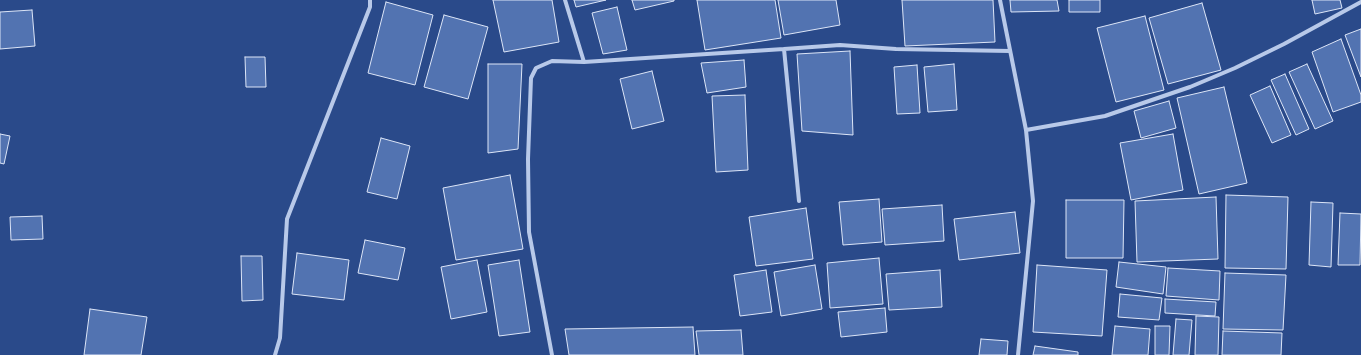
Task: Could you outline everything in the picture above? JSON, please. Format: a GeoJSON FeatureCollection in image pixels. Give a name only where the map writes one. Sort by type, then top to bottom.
{"type":"FeatureCollection","features":[{"type":"Feature","properties":{"kind":"street"},"geometry":{"type":"LineString","coordinates":[[275,355],[280,338],[287,219],[370,7],[370,0]]}},
{"type":"Feature","properties":{"kind":"street"},"geometry":{"type":"LineString","coordinates":[[565,0],[584,62]]}},
{"type":"Feature","properties":{"kind":"street"},"geometry":{"type":"LineString","coordinates":[[1000,0],[1026,130],[1033,201],[1018,355]]}},
{"type":"Feature","properties":{"kind":"street"},"geometry":{"type":"LineString","coordinates":[[1026,130],[1105,116],[1190,87],[1235,68],[1284,44],[1361,2]]}},
{"type":"Feature","properties":{"kind":"street"},"geometry":{"type":"LineString","coordinates":[[552,355],[529,232],[528,158],[531,78],[536,68],[552,61],[584,62],[840,45],[896,49],[1010,50]]}},
{"type":"Feature","properties":{"kind":"street"},"geometry":{"type":"LineString","coordinates":[[784,49],[799,200]]}},
{"type":"Feature","properties":{"kind":"building"},"geometry":{"type":"Polygon","coordinates":[[[493,0],[552,0],[559,42],[504,52],[493,0]]]}},
{"type":"Feature","properties":{"kind":"building"},"geometry":{"type":"Polygon","coordinates":[[[574,0],[606,0],[576,7],[574,0]]]}},
{"type":"Feature","properties":{"kind":"building"},"geometry":{"type":"Polygon","coordinates":[[[632,0],[674,0],[674,1],[635,10],[632,0]]]}},
{"type":"Feature","properties":{"kind":"building"},"geometry":{"type":"Polygon","coordinates":[[[697,0],[775,0],[781,38],[705,50],[697,0]]]}},
{"type":"Feature","properties":{"kind":"building"},"geometry":{"type":"Polygon","coordinates":[[[778,0],[836,0],[840,25],[784,35],[778,0]]]}},
{"type":"Feature","properties":{"kind":"building"},"geometry":{"type":"Polygon","coordinates":[[[902,0],[993,0],[995,42],[905,46],[902,0]]]}},
{"type":"Feature","properties":{"kind":"building"},"geometry":{"type":"Polygon","coordinates":[[[1010,0],[1057,0],[1059,11],[1011,12],[1010,0]]]}},
{"type":"Feature","properties":{"kind":"building"},"geometry":{"type":"Polygon","coordinates":[[[1069,0],[1100,0],[1100,12],[1069,12],[1069,0]]]}},
{"type":"Feature","properties":{"kind":"building"},"geometry":{"type":"Polygon","coordinates":[[[1312,0],[1340,0],[1342,8],[1315,14],[1312,0]]]}},
{"type":"Feature","properties":{"kind":"building"},"geometry":{"type":"Polygon","coordinates":[[[386,2],[433,15],[415,85],[368,73],[386,2]]]}},
{"type":"Feature","properties":{"kind":"building"},"geometry":{"type":"Polygon","coordinates":[[[1202,3],[1221,70],[1168,84],[1149,18],[1202,3]]]}},
{"type":"Feature","properties":{"kind":"building"},"geometry":{"type":"Polygon","coordinates":[[[617,7],[627,50],[603,54],[592,13],[617,7]]]}},
{"type":"Feature","properties":{"kind":"building"},"geometry":{"type":"Polygon","coordinates":[[[32,10],[35,46],[0,49],[0,12],[32,10]]]}},
{"type":"Feature","properties":{"kind":"building"},"geometry":{"type":"Polygon","coordinates":[[[444,15],[488,27],[468,99],[424,87],[444,15]]]}},
{"type":"Feature","properties":{"kind":"building"},"geometry":{"type":"Polygon","coordinates":[[[1145,16],[1164,90],[1116,102],[1097,28],[1145,16]]]}},
{"type":"Feature","properties":{"kind":"building"},"geometry":{"type":"Polygon","coordinates":[[[1361,29],[1361,77],[1345,35],[1361,29]]]}},
{"type":"Feature","properties":{"kind":"building"},"geometry":{"type":"Polygon","coordinates":[[[1341,39],[1361,95],[1361,102],[1333,112],[1312,52],[1341,39]]]}},
{"type":"Feature","properties":{"kind":"building"},"geometry":{"type":"Polygon","coordinates":[[[850,51],[853,135],[802,131],[797,54],[850,51]]]}},
{"type":"Feature","properties":{"kind":"building"},"geometry":{"type":"Polygon","coordinates":[[[245,57],[265,57],[266,87],[246,87],[245,57]]]}},
{"type":"Feature","properties":{"kind":"building"},"geometry":{"type":"Polygon","coordinates":[[[744,60],[746,87],[707,93],[701,63],[744,60]]]}},
{"type":"Feature","properties":{"kind":"building"},"geometry":{"type":"Polygon","coordinates":[[[488,64],[522,64],[518,149],[488,153],[488,64]]]}},
{"type":"Feature","properties":{"kind":"building"},"geometry":{"type":"Polygon","coordinates":[[[954,64],[957,110],[928,112],[924,67],[954,64]]]}},
{"type":"Feature","properties":{"kind":"building"},"geometry":{"type":"Polygon","coordinates":[[[1307,64],[1333,121],[1315,129],[1289,72],[1307,64]]]}},
{"type":"Feature","properties":{"kind":"building"},"geometry":{"type":"Polygon","coordinates":[[[917,65],[920,113],[897,114],[894,67],[917,65]]]}},
{"type":"Feature","properties":{"kind":"building"},"geometry":{"type":"Polygon","coordinates":[[[652,71],[664,121],[632,129],[620,79],[652,71]]]}},
{"type":"Feature","properties":{"kind":"building"},"geometry":{"type":"Polygon","coordinates":[[[1285,74],[1309,129],[1296,135],[1271,80],[1285,74]]]}},
{"type":"Feature","properties":{"kind":"building"},"geometry":{"type":"Polygon","coordinates":[[[1270,86],[1291,135],[1272,143],[1250,95],[1270,86]]]}},
{"type":"Feature","properties":{"kind":"building"},"geometry":{"type":"Polygon","coordinates":[[[1224,87],[1247,183],[1199,194],[1177,98],[1224,87]]]}},
{"type":"Feature","properties":{"kind":"building"},"geometry":{"type":"Polygon","coordinates":[[[745,95],[748,170],[716,172],[712,96],[745,95]]]}},
{"type":"Feature","properties":{"kind":"building"},"geometry":{"type":"Polygon","coordinates":[[[1169,101],[1176,128],[1141,138],[1134,111],[1169,101]]]}},
{"type":"Feature","properties":{"kind":"building"},"geometry":{"type":"Polygon","coordinates":[[[0,134],[10,136],[4,164],[0,163],[0,134]]]}},
{"type":"Feature","properties":{"kind":"building"},"geometry":{"type":"Polygon","coordinates":[[[1173,134],[1183,190],[1131,200],[1120,143],[1173,134]]]}},
{"type":"Feature","properties":{"kind":"building"},"geometry":{"type":"Polygon","coordinates":[[[381,138],[410,146],[397,199],[367,192],[381,138]]]}},
{"type":"Feature","properties":{"kind":"building"},"geometry":{"type":"Polygon","coordinates":[[[510,175],[523,249],[456,260],[443,188],[510,175]]]}},
{"type":"Feature","properties":{"kind":"building"},"geometry":{"type":"Polygon","coordinates":[[[1226,195],[1288,197],[1286,269],[1225,268],[1226,195]]]}},
{"type":"Feature","properties":{"kind":"building"},"geometry":{"type":"Polygon","coordinates":[[[1216,197],[1218,259],[1137,262],[1135,201],[1216,197]]]}},
{"type":"Feature","properties":{"kind":"building"},"geometry":{"type":"Polygon","coordinates":[[[879,199],[882,242],[843,245],[839,202],[879,199]]]}},
{"type":"Feature","properties":{"kind":"building"},"geometry":{"type":"Polygon","coordinates":[[[1066,200],[1124,200],[1123,258],[1066,258],[1066,200]]]}},
{"type":"Feature","properties":{"kind":"building"},"geometry":{"type":"Polygon","coordinates":[[[1311,202],[1333,203],[1331,267],[1309,265],[1311,202]]]}},
{"type":"Feature","properties":{"kind":"building"},"geometry":{"type":"Polygon","coordinates":[[[942,205],[944,241],[885,245],[882,209],[942,205]]]}},
{"type":"Feature","properties":{"kind":"building"},"geometry":{"type":"Polygon","coordinates":[[[806,208],[813,259],[756,266],[749,217],[806,208]]]}},
{"type":"Feature","properties":{"kind":"building"},"geometry":{"type":"Polygon","coordinates":[[[1015,212],[1020,253],[959,260],[954,219],[1015,212]]]}},
{"type":"Feature","properties":{"kind":"building"},"geometry":{"type":"Polygon","coordinates":[[[1340,213],[1361,214],[1360,265],[1338,265],[1340,213]]]}},
{"type":"Feature","properties":{"kind":"building"},"geometry":{"type":"Polygon","coordinates":[[[42,216],[43,239],[11,240],[10,217],[42,216]]]}},
{"type":"Feature","properties":{"kind":"building"},"geometry":{"type":"Polygon","coordinates":[[[365,240],[405,248],[398,280],[358,273],[365,240]]]}},
{"type":"Feature","properties":{"kind":"building"},"geometry":{"type":"Polygon","coordinates":[[[297,253],[349,260],[344,300],[292,294],[297,253]]]}},
{"type":"Feature","properties":{"kind":"building"},"geometry":{"type":"Polygon","coordinates":[[[241,256],[262,256],[263,300],[242,301],[241,256]]]}},
{"type":"Feature","properties":{"kind":"building"},"geometry":{"type":"Polygon","coordinates":[[[879,258],[883,304],[830,308],[827,263],[879,258]]]}},
{"type":"Feature","properties":{"kind":"building"},"geometry":{"type":"Polygon","coordinates":[[[477,260],[487,312],[451,319],[441,267],[477,260]]]}},
{"type":"Feature","properties":{"kind":"building"},"geometry":{"type":"Polygon","coordinates":[[[519,260],[530,332],[499,336],[488,265],[519,260]]]}},
{"type":"Feature","properties":{"kind":"building"},"geometry":{"type":"Polygon","coordinates":[[[1119,262],[1166,267],[1163,294],[1116,287],[1119,262]]]}},
{"type":"Feature","properties":{"kind":"building"},"geometry":{"type":"Polygon","coordinates":[[[815,265],[822,309],[781,316],[774,272],[815,265]]]}},
{"type":"Feature","properties":{"kind":"building"},"geometry":{"type":"Polygon","coordinates":[[[1037,265],[1107,270],[1102,336],[1033,332],[1037,265]]]}},
{"type":"Feature","properties":{"kind":"building"},"geometry":{"type":"Polygon","coordinates":[[[1168,268],[1220,271],[1219,300],[1166,296],[1168,268]]]}},
{"type":"Feature","properties":{"kind":"building"},"geometry":{"type":"Polygon","coordinates":[[[766,270],[772,312],[740,316],[734,275],[766,270]]]}},
{"type":"Feature","properties":{"kind":"building"},"geometry":{"type":"Polygon","coordinates":[[[940,270],[942,307],[889,310],[886,274],[940,270]]]}},
{"type":"Feature","properties":{"kind":"building"},"geometry":{"type":"Polygon","coordinates":[[[1225,273],[1286,275],[1283,330],[1223,329],[1225,273]]]}},
{"type":"Feature","properties":{"kind":"building"},"geometry":{"type":"Polygon","coordinates":[[[1120,294],[1162,298],[1159,320],[1118,317],[1120,294]]]}},
{"type":"Feature","properties":{"kind":"building"},"geometry":{"type":"Polygon","coordinates":[[[1165,299],[1216,302],[1215,316],[1165,313],[1165,299]]]}},
{"type":"Feature","properties":{"kind":"building"},"geometry":{"type":"Polygon","coordinates":[[[885,308],[887,332],[841,337],[838,312],[885,308]]]}},
{"type":"Feature","properties":{"kind":"building"},"geometry":{"type":"Polygon","coordinates":[[[90,309],[147,317],[141,355],[84,355],[90,309]]]}},
{"type":"Feature","properties":{"kind":"building"},"geometry":{"type":"Polygon","coordinates":[[[1196,316],[1219,317],[1218,355],[1195,355],[1196,316]]]}},
{"type":"Feature","properties":{"kind":"building"},"geometry":{"type":"Polygon","coordinates":[[[1176,319],[1192,320],[1189,355],[1173,355],[1176,319]]]}},
{"type":"Feature","properties":{"kind":"building"},"geometry":{"type":"Polygon","coordinates":[[[1115,326],[1150,329],[1148,355],[1112,355],[1115,326]]]}},
{"type":"Feature","properties":{"kind":"building"},"geometry":{"type":"Polygon","coordinates":[[[1155,326],[1170,326],[1169,355],[1155,355],[1155,326]]]}},
{"type":"Feature","properties":{"kind":"building"},"geometry":{"type":"Polygon","coordinates":[[[693,327],[695,355],[569,355],[565,329],[693,327]]]}},
{"type":"Feature","properties":{"kind":"building"},"geometry":{"type":"Polygon","coordinates":[[[741,330],[743,355],[699,355],[696,331],[741,330]]]}},
{"type":"Feature","properties":{"kind":"building"},"geometry":{"type":"Polygon","coordinates":[[[1223,331],[1282,333],[1281,355],[1222,355],[1223,331]]]}},
{"type":"Feature","properties":{"kind":"building"},"geometry":{"type":"Polygon","coordinates":[[[981,339],[1008,341],[1007,355],[979,355],[981,339]]]}},
{"type":"Feature","properties":{"kind":"building"},"geometry":{"type":"Polygon","coordinates":[[[1035,346],[1078,352],[1078,355],[1033,355],[1035,346]]]}}]}
